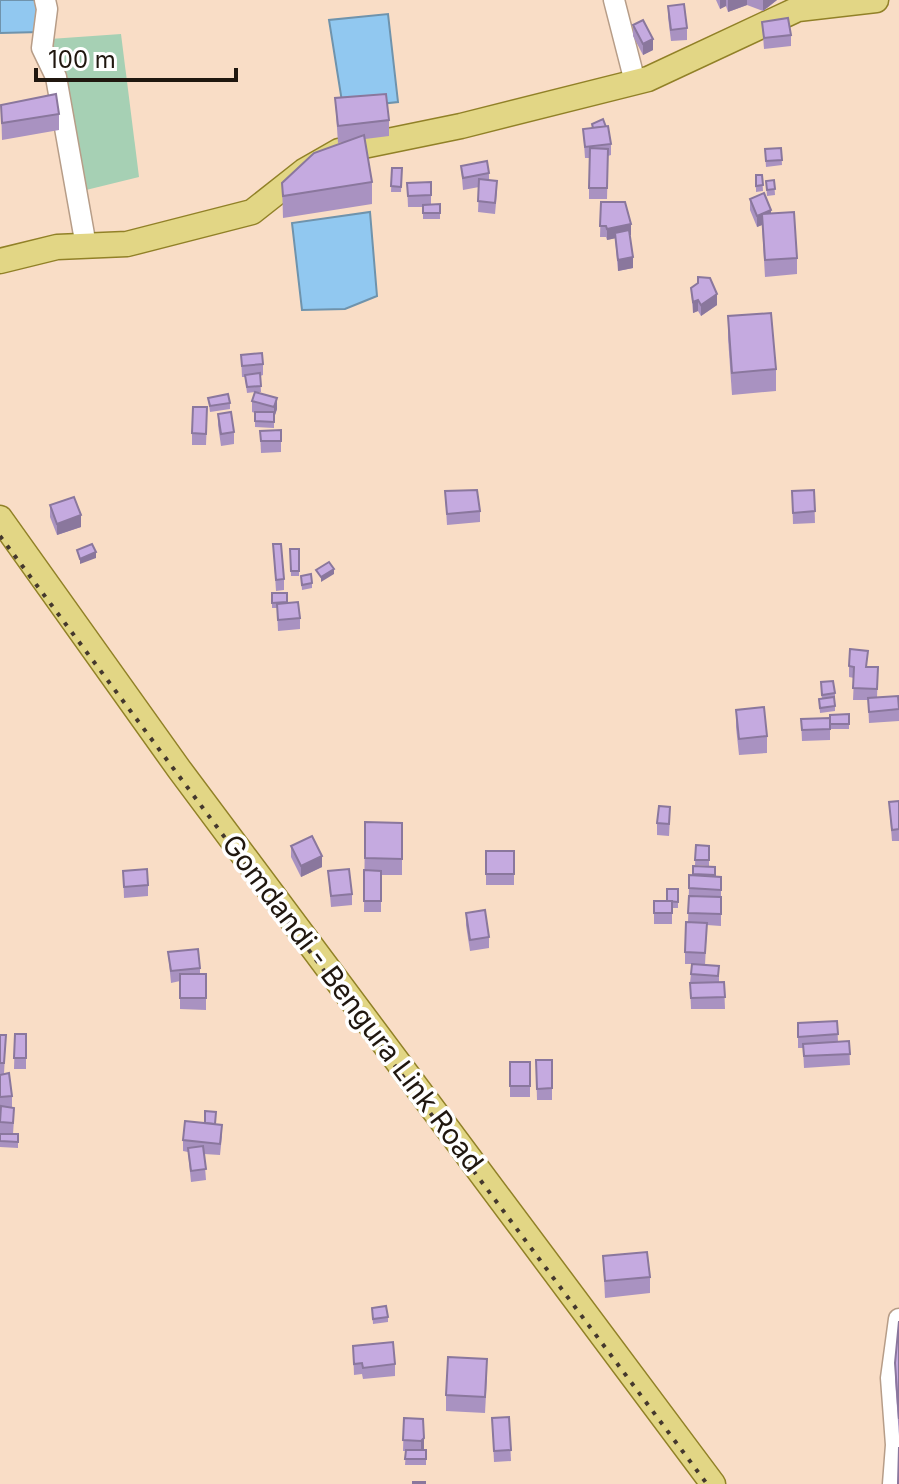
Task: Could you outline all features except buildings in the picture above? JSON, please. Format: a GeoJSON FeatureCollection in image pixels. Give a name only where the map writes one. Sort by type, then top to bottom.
{"type":"FeatureCollection","features":[{"type":"Feature","properties":{"kind":"main road"},"geometry":{"type":"LineString","coordinates":[[0,261],[57,247],[127,244],[252,212],[304,171],[339,151],[461,126],[648,79],[798,9],[876,0]]}},
{"type":"Feature","properties":{"kind":"main road","name":"Gomdandi - Bengura Link Road"},"geometry":{"type":"LineString","coordinates":[[0,518],[179,769],[713,1484]]}},
{"type":"Feature","properties":{"kind":"street"},"geometry":{"type":"LineString","coordinates":[[45,0],[47,9],[42,48],[56,77],[86,246]]}},
{"type":"Feature","properties":{"kind":"street"},"geometry":{"type":"LineString","coordinates":[[614,0],[635,82]]}},
{"type":"Feature","properties":{"kind":"street"},"geometry":{"type":"LineString","coordinates":[[893,1484],[896,1445],[891,1378],[899,1319]]}},
{"type":"Feature","properties":{"kind":"green space"},"geometry":{"type":"Polygon","coordinates":[[[121,34],[139,177],[82,191],[50,39],[121,34]]]}},
{"type":"Feature","properties":{"kind":"water"},"geometry":{"type":"Polygon","coordinates":[[[0,0],[40,0],[40,32],[0,33],[0,0]]]}},
{"type":"Feature","properties":{"kind":"water"},"geometry":{"type":"Polygon","coordinates":[[[388,14],[398,102],[343,108],[329,20],[388,14]]]}},
{"type":"Feature","properties":{"kind":"water"},"geometry":{"type":"Polygon","coordinates":[[[370,212],[377,296],[345,309],[302,310],[292,223],[370,212]]]}},
{"type":"Feature","properties":{"kind":"railway"},"geometry":{"type":"LineString","coordinates":[[0,536],[707,1484]]}}]}
